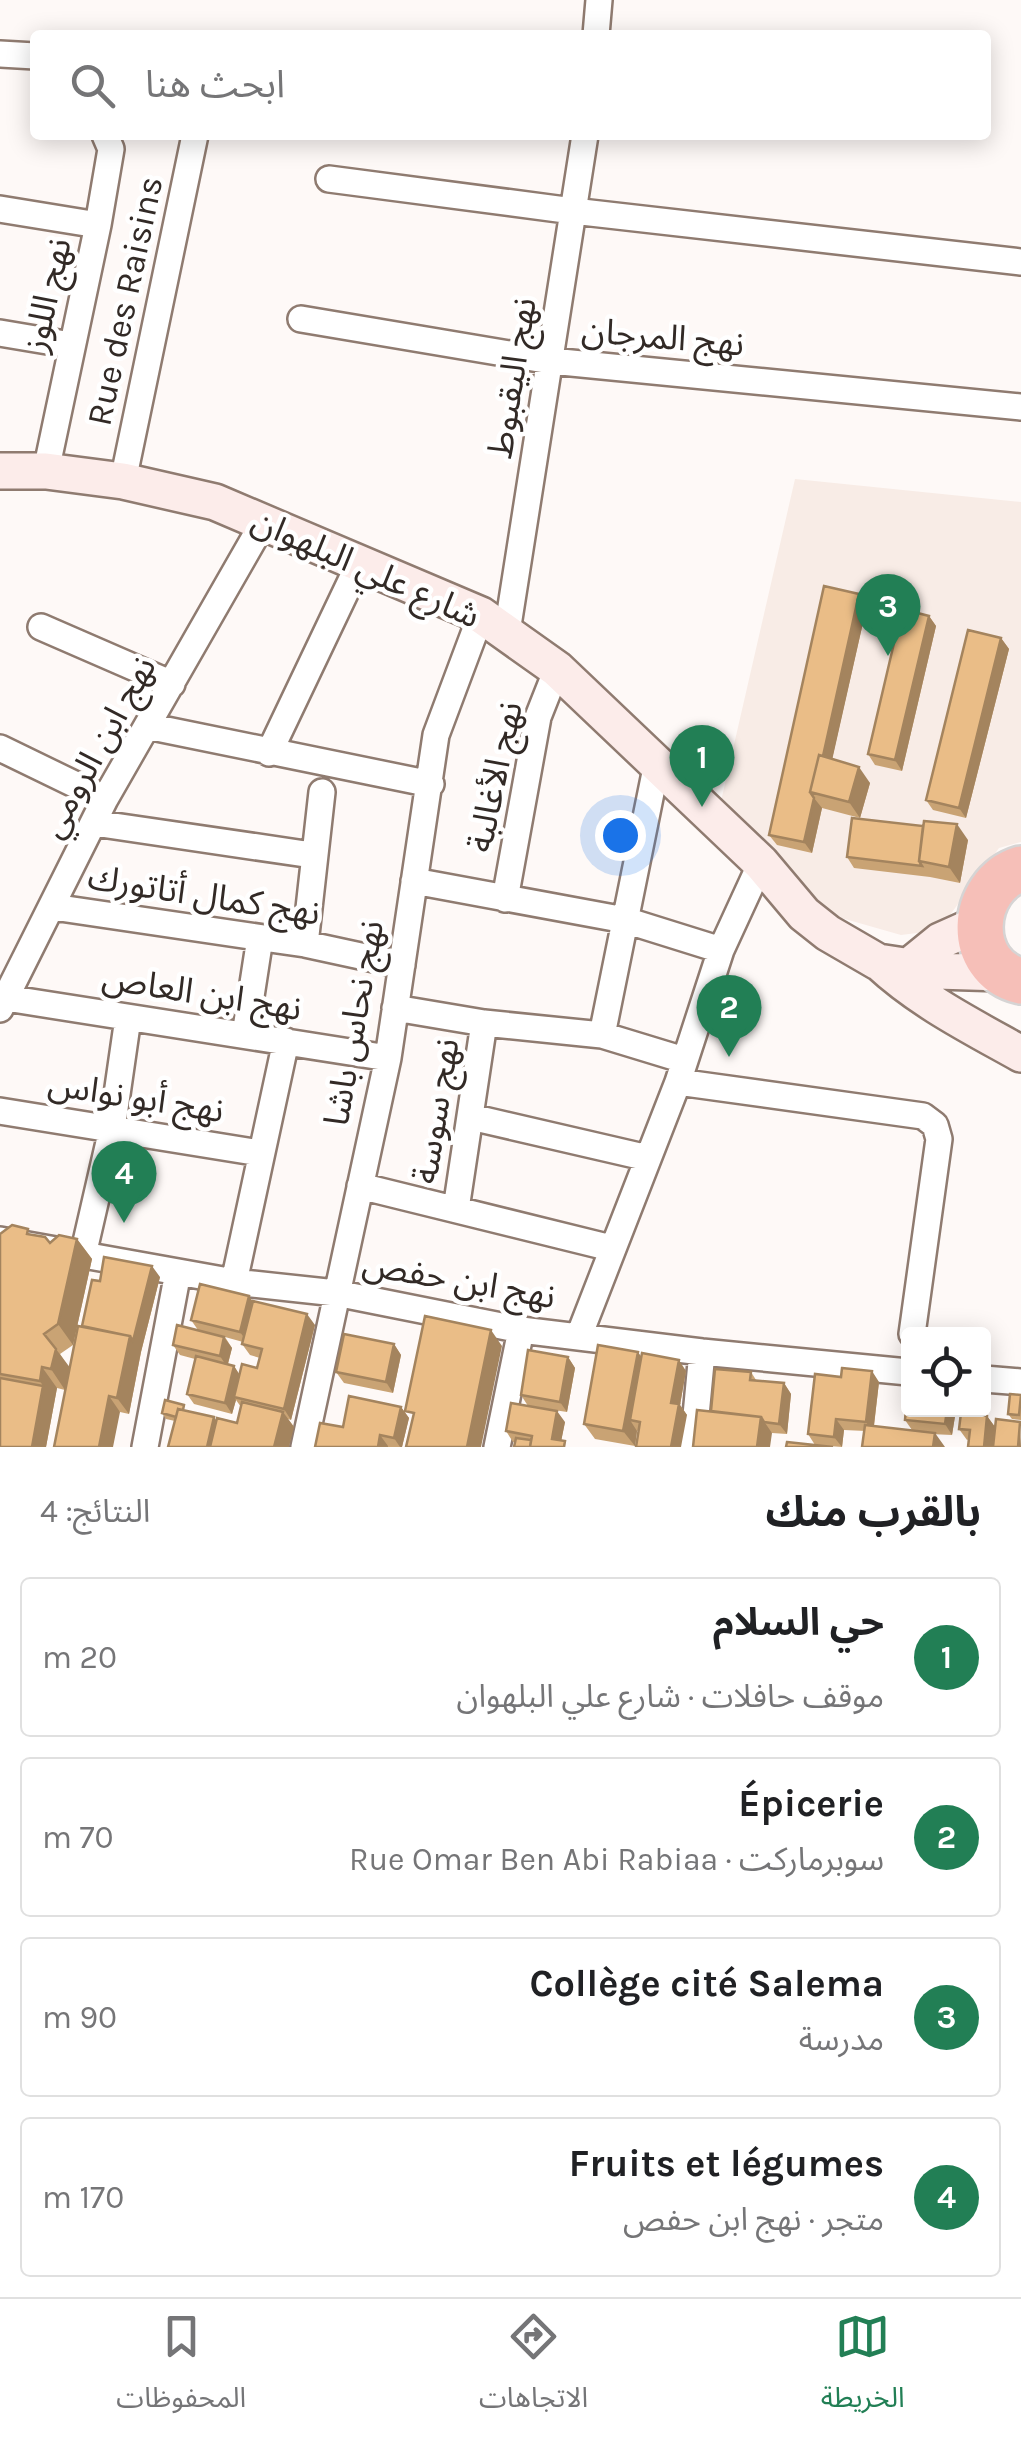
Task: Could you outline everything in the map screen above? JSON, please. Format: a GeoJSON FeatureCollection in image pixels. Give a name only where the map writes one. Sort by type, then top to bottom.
{"type":"FeatureCollection","features":[{"type":"Feature","properties":{"kind":"highway"},"geometry":{"type":"LineString","coordinates":[[1015,982],[989,959],[978,924],[983,902],[996,882],[1021,869]]}},
{"type":"Feature","properties":{"kind":"street"},"geometry":{"type":"LineString","coordinates":[[596,30],[599,0]]}},
{"type":"Feature","properties":{"kind":"street"},"geometry":{"type":"LineString","coordinates":[[0,54],[30,56]]}},
{"type":"Feature","properties":{"kind":"street","name":"نهج اللوز"},"geometry":{"type":"LineString","coordinates":[[46,471],[98,224],[111,150],[108,140]]}},
{"type":"Feature","properties":{"kind":"street","name":"Rue des Raisins"},"geometry":{"type":"LineString","coordinates":[[124,481],[193,140]]}},
{"type":"Feature","properties":{"kind":"street","name":"نهج اليقبوط"},"geometry":{"type":"LineString","coordinates":[[494,624],[551,361],[584,140]]}},
{"type":"Feature","properties":{"kind":"street"},"geometry":{"type":"LineString","coordinates":[[329,179],[1021,262]]}},
{"type":"Feature","properties":{"kind":"street"},"geometry":{"type":"LineString","coordinates":[[0,209],[98,224]]}},
{"type":"Feature","properties":{"kind":"street","name":"نهج المرجان"},"geometry":{"type":"LineString","coordinates":[[300,319],[551,361],[1021,407]]}},
{"type":"Feature","properties":{"kind":"street"},"geometry":{"type":"LineString","coordinates":[[0,333],[70,346]]}},
{"type":"Feature","properties":{"kind":"street","name":"شارع علي البلهوان"},"geometry":{"type":"LineString","coordinates":[[0,471],[46,471],[124,481],[215,502],[494,624],[557,670],[761,863],[804,914],[828,933],[893,964]]}},
{"type":"Feature","properties":{"kind":"street","name":"نهج ابن الرومي"},"geometry":{"type":"LineString","coordinates":[[3,1003],[146,726],[264,523]]}},
{"type":"Feature","properties":{"kind":"street"},"geometry":{"type":"LineString","coordinates":[[269,754],[359,564]]}},
{"type":"Feature","properties":{"kind":"street","name":"نهج نحاس باشا"},"geometry":{"type":"LineString","coordinates":[[304,1447],[388,1058],[436,735],[494,624]]}},
{"type":"Feature","properties":{"kind":"street"},"geometry":{"type":"LineString","coordinates":[[40,627],[172,684]]}},
{"type":"Feature","properties":{"kind":"street","name":"نهج الأغالبة"},"geometry":{"type":"LineString","coordinates":[[505,900],[538,717],[557,670]]}},
{"type":"Feature","properties":{"kind":"street"},"geometry":{"type":"LineString","coordinates":[[146,726],[431,784]]}},
{"type":"Feature","properties":{"kind":"street"},"geometry":{"type":"LineString","coordinates":[[0,748],[100,811],[312,855]]}},
{"type":"Feature","properties":{"kind":"street"},"geometry":{"type":"LineString","coordinates":[[602,1035],[657,764]]}},
{"type":"Feature","properties":{"kind":"street"},"geometry":{"type":"LineString","coordinates":[[305,944],[322,792]]}},
{"type":"Feature","properties":{"kind":"street"},"geometry":{"type":"LineString","coordinates":[[579,1336],[681,1071],[721,950],[761,863]]}},
{"type":"Feature","properties":{"kind":"street"},"geometry":{"type":"LineString","coordinates":[[414,880],[625,920],[721,950]]}},
{"type":"Feature","properties":{"kind":"street","name":"نهج كمال أتاتورك"},"geometry":{"type":"LineString","coordinates":[[54,907],[305,944],[402,965]]}},
{"type":"Feature","properties":{"kind":"street"},"geometry":{"type":"LineString","coordinates":[[893,964],[978,924]]}},
{"type":"Feature","properties":{"kind":"street"},"geometry":{"type":"LineString","coordinates":[[245,1036],[260,938]]}},
{"type":"Feature","properties":{"kind":"street"},"geometry":{"type":"LineString","coordinates":[[893,964],[1015,982]]}},
{"type":"Feature","properties":{"kind":"street"},"geometry":{"type":"LineString","coordinates":[[893,964],[902,984],[1021,1054]]}},
{"type":"Feature","properties":{"kind":"street","name":"نهج ابن العاص"},"geometry":{"type":"LineString","coordinates":[[3,1003],[388,1058]]}},
{"type":"Feature","properties":{"kind":"street"},"geometry":{"type":"LineString","coordinates":[[395,1008],[602,1035],[681,1071],[924,1116],[935,1125],[938,1140],[913,1327]]}},
{"type":"Feature","properties":{"kind":"street"},"geometry":{"type":"LineString","coordinates":[[83,1255],[112,1129],[128,1018]]}},
{"type":"Feature","properties":{"kind":"street","name":"نهج سوسة"},"geometry":{"type":"LineString","coordinates":[[456,1210],[484,1022]]}},
{"type":"Feature","properties":{"kind":"street"},"geometry":{"type":"LineString","coordinates":[[234,1282],[286,1042]]}},
{"type":"Feature","properties":{"kind":"street","name":"نهج أبو نواس"},"geometry":{"type":"LineString","coordinates":[[0,1110],[260,1153]]}},
{"type":"Feature","properties":{"kind":"street"},"geometry":{"type":"LineString","coordinates":[[471,1117],[648,1158]]}},
{"type":"Feature","properties":{"kind":"street"},"geometry":{"type":"LineString","coordinates":[[360,1186],[611,1248]]}},
{"type":"Feature","properties":{"kind":"street","name":"نهج ابن حفص"},"geometry":{"type":"LineString","coordinates":[[0,1240],[234,1282],[336,1293],[521,1330],[901,1371]]}},
{"type":"Feature","properties":{"kind":"street"},"geometry":{"type":"LineString","coordinates":[[145,1447],[178,1272]]}},
{"type":"Feature","properties":{"kind":"street"},"geometry":{"type":"LineString","coordinates":[[496,1447],[521,1330]]}},
{"type":"Feature","properties":{"kind":"street"},"geometry":{"type":"LineString","coordinates":[[693,1447],[702,1352]]}},
{"type":"Feature","properties":{"kind":"street"},"geometry":{"type":"LineString","coordinates":[[991,1380],[1021,1382]]}},
{"type":"Feature","properties":{"kind":"shaded area"},"geometry":{"type":"Polygon","coordinates":[[[795,479],[1021,502],[1021,842],[999,848],[947,919],[925,932],[901,935],[824,913],[719,810],[795,479]]]}},
{"type":"Feature","properties":{"kind":"building"},"geometry":{"type":"Polygon","coordinates":[[[824,586],[859,594],[823,756],[819,755],[810,792],[814,798],[804,842],[769,835],[824,586]]]}},
{"type":"Feature","properties":{"kind":"building"},"geometry":{"type":"Polygon","coordinates":[[[902,609],[929,616],[895,760],[868,754],[902,609]]]}},
{"type":"Feature","properties":{"kind":"building"},"geometry":{"type":"Polygon","coordinates":[[[968,630],[1001,638],[959,808],[926,800],[968,630]]]}},
{"type":"Feature","properties":{"kind":"building"},"geometry":{"type":"Polygon","coordinates":[[[819,755],[859,767],[849,802],[810,792],[819,755]]]}},
{"type":"Feature","properties":{"kind":"building"},"geometry":{"type":"Polygon","coordinates":[[[852,818],[923,826],[919,861],[922,866],[847,857],[852,818]]]}},
{"type":"Feature","properties":{"kind":"building"},"geometry":{"type":"Polygon","coordinates":[[[924,821],[957,824],[949,867],[919,861],[924,821]]]}},
{"type":"Feature","properties":{"kind":"building"},"geometry":{"type":"Polygon","coordinates":[[[12,1225],[28,1229],[27,1234],[45,1237],[50,1243],[59,1235],[77,1239],[58,1324],[44,1334],[56,1349],[51,1369],[42,1367],[40,1381],[0,1374],[0,1234],[12,1225]]]}},
{"type":"Feature","properties":{"kind":"building"},"geometry":{"type":"Polygon","coordinates":[[[104,1257],[152,1266],[133,1341],[130,1336],[82,1326],[92,1280],[100,1281],[104,1257]]]}},
{"type":"Feature","properties":{"kind":"building"},"geometry":{"type":"Polygon","coordinates":[[[200,1284],[249,1296],[240,1332],[191,1320],[200,1284]]]}},
{"type":"Feature","properties":{"kind":"building"},"geometry":{"type":"Polygon","coordinates":[[[253,1301],[307,1314],[284,1409],[234,1397],[242,1364],[257,1368],[262,1349],[242,1344],[253,1301]]]}},
{"type":"Feature","properties":{"kind":"building"},"geometry":{"type":"Polygon","coordinates":[[[425,1316],[491,1330],[467,1447],[406,1447],[414,1413],[405,1411],[425,1316]]]}},
{"type":"Feature","properties":{"kind":"building"},"geometry":{"type":"Polygon","coordinates":[[[177,1325],[224,1337],[220,1356],[173,1345],[177,1325]]]}},
{"type":"Feature","properties":{"kind":"building"},"geometry":{"type":"Polygon","coordinates":[[[78,1326],[130,1336],[117,1398],[109,1396],[99,1447],[54,1447],[78,1326]]]}},
{"type":"Feature","properties":{"kind":"building"},"geometry":{"type":"Polygon","coordinates":[[[344,1334],[394,1344],[386,1382],[336,1372],[344,1334]]]}},
{"type":"Feature","properties":{"kind":"building"},"geometry":{"type":"Polygon","coordinates":[[[598,1345],[638,1352],[623,1431],[584,1424],[598,1345]]]}},
{"type":"Feature","properties":{"kind":"building"},"geometry":{"type":"Polygon","coordinates":[[[528,1350],[568,1357],[560,1402],[521,1395],[528,1350]]]}},
{"type":"Feature","properties":{"kind":"building"},"geometry":{"type":"Polygon","coordinates":[[[642,1353],[679,1360],[671,1403],[679,1404],[671,1447],[636,1447],[640,1422],[630,1420],[642,1353]]]}},
{"type":"Feature","properties":{"kind":"building"},"geometry":{"type":"Polygon","coordinates":[[[196,1356],[234,1366],[225,1403],[187,1394],[196,1356]]]}},
{"type":"Feature","properties":{"kind":"building"},"geometry":{"type":"Polygon","coordinates":[[[842,1368],[872,1371],[866,1422],[836,1419],[834,1437],[808,1434],[815,1374],[841,1377],[842,1368]]]}},
{"type":"Feature","properties":{"kind":"building"},"geometry":{"type":"Polygon","coordinates":[[[715,1369],[751,1372],[750,1380],[784,1383],[779,1424],[764,1422],[761,1417],[711,1411],[715,1369]]]}},
{"type":"Feature","properties":{"kind":"building"},"geometry":{"type":"Polygon","coordinates":[[[0,1378],[43,1386],[32,1447],[0,1447],[0,1378]]]}},
{"type":"Feature","properties":{"kind":"building"},"geometry":{"type":"Polygon","coordinates":[[[1010,1394],[1021,1395],[1019,1415],[1008,1414],[1010,1394]]]}},
{"type":"Feature","properties":{"kind":"building"},"geometry":{"type":"Polygon","coordinates":[[[349,1396],[401,1407],[394,1438],[380,1435],[378,1447],[315,1447],[320,1423],[343,1427],[349,1396]]]}},
{"type":"Feature","properties":{"kind":"building"},"geometry":{"type":"Polygon","coordinates":[[[165,1400],[184,1405],[183,1410],[178,1409],[176,1417],[162,1413],[165,1400]]]}},
{"type":"Feature","properties":{"kind":"building"},"geometry":{"type":"Polygon","coordinates":[[[242,1402],[283,1412],[274,1447],[210,1447],[217,1418],[237,1423],[242,1402]]]}},
{"type":"Feature","properties":{"kind":"building"},"geometry":{"type":"Polygon","coordinates":[[[511,1403],[557,1411],[552,1439],[565,1441],[564,1447],[530,1447],[532,1436],[506,1431],[511,1403]]]}},
{"type":"Feature","properties":{"kind":"building"},"geometry":{"type":"Polygon","coordinates":[[[178,1409],[214,1417],[207,1447],[168,1447],[178,1409]]]}},
{"type":"Feature","properties":{"kind":"building"},"geometry":{"type":"Polygon","coordinates":[[[697,1410],[761,1417],[757,1447],[693,1447],[697,1410]]]}},
{"type":"Feature","properties":{"kind":"building"},"geometry":{"type":"Polygon","coordinates":[[[905,1417],[946,1417],[945,1424],[905,1420],[905,1417]]]}},
{"type":"Feature","properties":{"kind":"building"},"geometry":{"type":"Polygon","coordinates":[[[960,1417],[987,1417],[984,1447],[968,1447],[970,1430],[959,1429],[960,1417]]]}},
{"type":"Feature","properties":{"kind":"building"},"geometry":{"type":"Polygon","coordinates":[[[996,1419],[1020,1422],[1018,1447],[993,1447],[996,1419]]]}},
{"type":"Feature","properties":{"kind":"building"},"geometry":{"type":"Polygon","coordinates":[[[865,1425],[935,1433],[933,1447],[862,1447],[865,1425]]]}},
{"type":"Feature","properties":{"kind":"building"},"geometry":{"type":"Polygon","coordinates":[[[516,1438],[531,1440],[530,1447],[514,1447],[516,1438]]]}},
{"type":"Feature","properties":{"kind":"building"},"geometry":{"type":"Polygon","coordinates":[[[787,1442],[833,1447],[786,1447],[787,1442]]]}},
{"type":"Feature","properties":{"kind":"place","name":"Collège cité Salema"},"geometry":{"type":"Point","coordinates":[888,656]}},
{"type":"Feature","properties":{"kind":"place","name":"حي السلام"},"geometry":{"type":"Point","coordinates":[702,807]}},
{"type":"Feature","properties":{"kind":"place","name":"Épicerie"},"geometry":{"type":"Point","coordinates":[729,1057]}},
{"type":"Feature","properties":{"kind":"place","name":"Fruits et légumes"},"geometry":{"type":"Point","coordinates":[124,1223]}}]}
